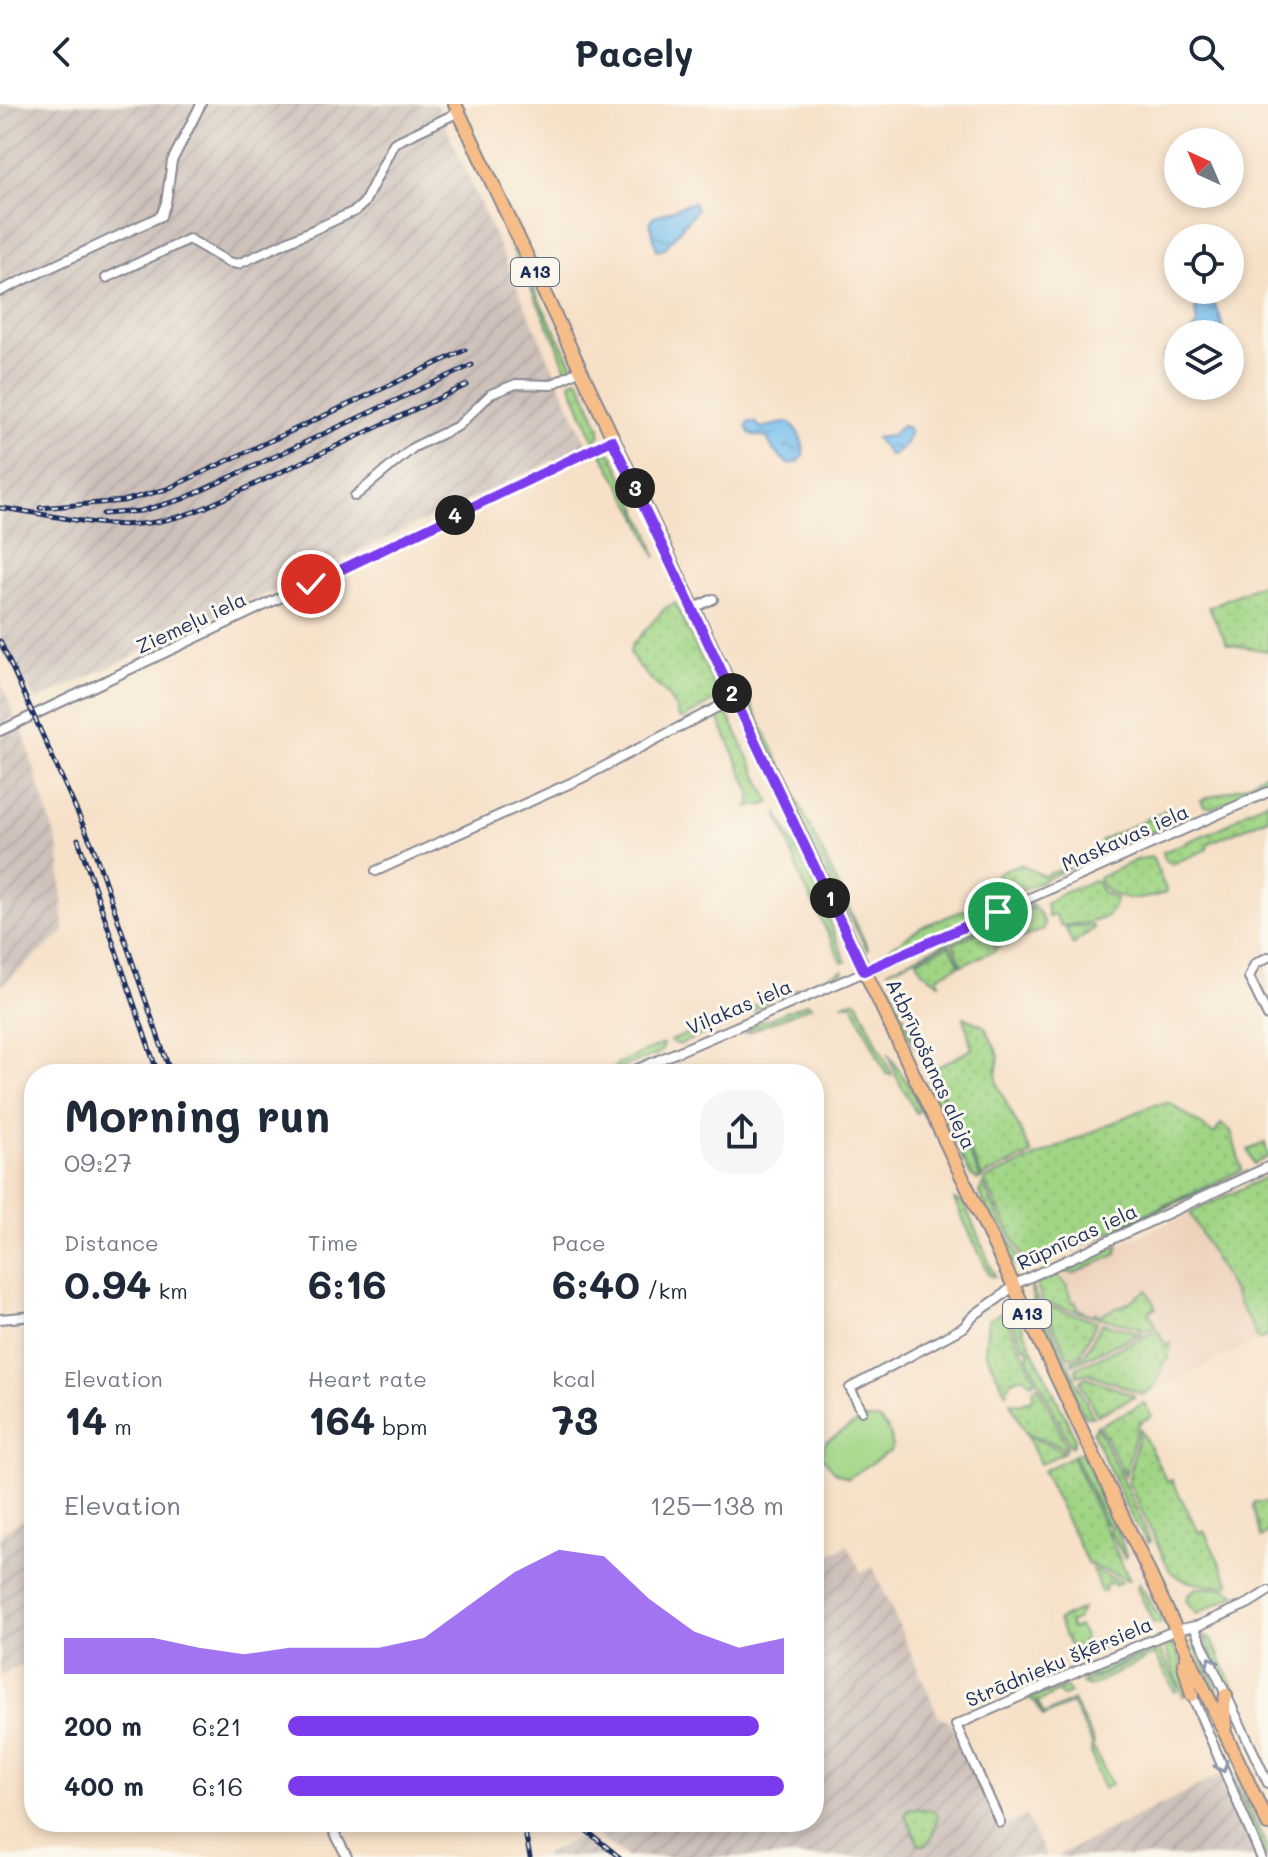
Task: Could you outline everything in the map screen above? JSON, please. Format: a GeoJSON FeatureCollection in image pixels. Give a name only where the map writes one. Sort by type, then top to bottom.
{"type":"FeatureCollection","features":[{"type":"Feature","properties":{"kind":"main road","name":"Atbrīvošanas aleja"},"geometry":{"type":"LineString","coordinates":[[457,108],[1268,1824]]}},
{"type":"Feature","properties":{"kind":"main road"},"geometry":{"type":"LineString","coordinates":[[1188,1655],[1184,1665],[1192,1695]]}},
{"type":"Feature","properties":{"kind":"main road"},"geometry":{"type":"LineString","coordinates":[[1225,1734],[1226,1695]]}},
{"type":"Feature","properties":{"kind":"street"},"geometry":{"type":"LineString","coordinates":[[0,291],[161,216],[172,161],[201,104]]}},
{"type":"Feature","properties":{"kind":"street"},"geometry":{"type":"LineString","coordinates":[[106,278],[189,239],[228,262],[238,264],[355,211],[364,203],[394,143],[457,108]]}},
{"type":"Feature","properties":{"kind":"street"},"geometry":{"type":"LineString","coordinates":[[355,496],[414,447],[458,426],[491,394],[516,384],[551,385],[580,370]]}},
{"type":"Feature","properties":{"kind":"street","name":"Ziemeļu iela"},"geometry":{"type":"LineString","coordinates":[[0,731],[612,440]]}},
{"type":"Feature","properties":{"kind":"street"},"geometry":{"type":"LineString","coordinates":[[692,609],[713,599]]}},
{"type":"Feature","properties":{"kind":"street"},"geometry":{"type":"LineString","coordinates":[[376,871],[584,777],[735,698]]}},
{"type":"Feature","properties":{"kind":"street","name":"Maskavas iela"},"geometry":{"type":"LineString","coordinates":[[864,971],[1268,792]]}},
{"type":"Feature","properties":{"kind":"street"},"geometry":{"type":"LineString","coordinates":[[1268,957],[1255,964],[1249,977],[1268,1016]]}},
{"type":"Feature","properties":{"kind":"street","name":"Viļakas iela"},"geometry":{"type":"LineString","coordinates":[[649,1064],[864,971]]}},
{"type":"Feature","properties":{"kind":"street","name":"Rūpnīcas iela"},"geometry":{"type":"LineString","coordinates":[[862,1411],[850,1388],[964,1327],[972,1316],[1008,1293],[1013,1285],[1268,1167]]}},
{"type":"Feature","properties":{"kind":"street"},"geometry":{"type":"LineString","coordinates":[[0,1319],[24,1317]]}},
{"type":"Feature","properties":{"kind":"street","name":"Strādnieku šķērsiela"},"geometry":{"type":"LineString","coordinates":[[1000,1822],[956,1725],[1072,1672],[1176,1630],[1194,1627],[1249,1603],[1268,1591]]}},
{"type":"Feature","properties":{"kind":"street"},"geometry":{"type":"LineString","coordinates":[[1194,1627],[1268,1783]]}},
{"type":"Feature","properties":{"kind":"street"},"geometry":{"type":"LineString","coordinates":[[1192,1695],[1261,1857]]}},
{"type":"Feature","properties":{"kind":"street"},"geometry":{"type":"LineString","coordinates":[[334,1832],[347,1857]]}},
{"type":"Feature","properties":{"kind":"shaded area"},"geometry":{"type":"Polygon","coordinates":[[[0,104],[436,104],[587,445],[36,701],[0,646],[0,104]]]}},
{"type":"Feature","properties":{"kind":"shaded area"},"geometry":{"type":"Polygon","coordinates":[[[0,680],[15,717],[0,724],[0,680]]]}},
{"type":"Feature","properties":{"kind":"shaded area"},"geometry":{"type":"Polygon","coordinates":[[[21,726],[59,849],[64,932],[0,987],[0,736],[21,726]]]}},
{"type":"Feature","properties":{"kind":"shaded area"},"geometry":{"type":"Polygon","coordinates":[[[1268,966],[1268,1003],[1257,980],[1259,971],[1268,966]]]}},
{"type":"Feature","properties":{"kind":"shaded area"},"geometry":{"type":"Polygon","coordinates":[[[1190,1213],[1259,1340],[1097,1418],[1036,1287],[1038,1282],[1190,1213]]]}},
{"type":"Feature","properties":{"kind":"shaded area"},"geometry":{"type":"Polygon","coordinates":[[[24,1520],[24,1663],[0,1676],[0,1538],[6,1529],[24,1520]]]}},
{"type":"Feature","properties":{"kind":"shaded area"},"geometry":{"type":"Polygon","coordinates":[[[824,1539],[831,1554],[848,1545],[861,1573],[873,1567],[938,1715],[950,1722],[999,1829],[1026,1816],[1046,1857],[627,1857],[594,1832],[824,1832],[824,1539]]]}},
{"type":"Feature","properties":{"kind":"shaded area"},"geometry":{"type":"Polygon","coordinates":[[[1220,1775],[1256,1857],[1057,1857],[1062,1853],[1220,1775]]]}},
{"type":"Feature","properties":{"kind":"shaded area"},"geometry":{"type":"Polygon","coordinates":[[[581,1836],[610,1857],[544,1857],[543,1855],[581,1836]]]}},
{"type":"Feature","properties":{"kind":"green space"},"geometry":{"type":"Polygon","coordinates":[[[515,242],[529,280],[572,364],[567,374],[558,346],[510,245],[515,242]]]}},
{"type":"Feature","properties":{"kind":"green space"},"geometry":{"type":"Polygon","coordinates":[[[577,379],[600,428],[600,435],[594,441],[570,382],[577,379]]]}},
{"type":"Feature","properties":{"kind":"green space"},"geometry":{"type":"Polygon","coordinates":[[[601,452],[609,452],[613,456],[649,533],[656,558],[637,514],[601,452]]]}},
{"type":"Feature","properties":{"kind":"green space"},"geometry":{"type":"Polygon","coordinates":[[[1268,581],[1268,651],[1227,644],[1209,607],[1268,581]]]}},
{"type":"Feature","properties":{"kind":"green space"},"geometry":{"type":"Polygon","coordinates":[[[675,603],[715,687],[717,699],[683,719],[679,718],[676,708],[630,652],[632,645],[665,608],[675,603]]]}},
{"type":"Feature","properties":{"kind":"green space"},"geometry":{"type":"Polygon","coordinates":[[[747,695],[867,950],[822,864],[753,718],[746,703],[747,695]]]}},
{"type":"Feature","properties":{"kind":"green space"},"geometry":{"type":"Polygon","coordinates":[[[722,709],[730,719],[770,802],[765,805],[748,807],[752,795],[717,715],[717,711],[722,709]]]}},
{"type":"Feature","properties":{"kind":"green space"},"geometry":{"type":"Polygon","coordinates":[[[1268,771],[1268,784],[1213,808],[1204,806],[1201,800],[1244,786],[1268,771]]]}},
{"type":"Feature","properties":{"kind":"green space"},"geometry":{"type":"Polygon","coordinates":[[[1268,801],[1268,818],[1209,843],[1206,850],[1172,864],[1165,860],[1163,852],[1225,826],[1246,811],[1268,801]]]}},
{"type":"Feature","properties":{"kind":"green space"},"geometry":{"type":"Polygon","coordinates":[[[1166,810],[1170,820],[1161,829],[1114,844],[1077,863],[1078,859],[1100,847],[1102,840],[1166,810]]]}},
{"type":"Feature","properties":{"kind":"green space"},"geometry":{"type":"Polygon","coordinates":[[[777,812],[813,883],[846,962],[842,962],[803,883],[777,812]]]}},
{"type":"Feature","properties":{"kind":"green space"},"geometry":{"type":"Polygon","coordinates":[[[1152,857],[1167,892],[1130,899],[1112,894],[1099,880],[1139,859],[1152,857]]]}},
{"type":"Feature","properties":{"kind":"green space"},"geometry":{"type":"Polygon","coordinates":[[[1020,864],[1043,876],[1070,868],[1009,896],[996,898],[986,884],[1001,871],[1020,864]]]}},
{"type":"Feature","properties":{"kind":"green space"},"geometry":{"type":"Polygon","coordinates":[[[1094,880],[1102,892],[1116,899],[1109,914],[1094,921],[1061,926],[1056,915],[1048,917],[1046,904],[1094,880]]]}},
{"type":"Feature","properties":{"kind":"green space"},"geometry":{"type":"Polygon","coordinates":[[[988,902],[989,908],[985,913],[883,957],[880,955],[923,926],[988,902]]]}},
{"type":"Feature","properties":{"kind":"green space"},"geometry":{"type":"Polygon","coordinates":[[[1027,904],[1036,906],[1022,909],[887,971],[1027,904]]]}},
{"type":"Feature","properties":{"kind":"green space"},"geometry":{"type":"Polygon","coordinates":[[[1037,909],[1045,924],[1043,930],[998,947],[989,926],[1023,911],[1037,909]]]}},
{"type":"Feature","properties":{"kind":"green space"},"geometry":{"type":"Polygon","coordinates":[[[1092,925],[1094,928],[1073,945],[1065,927],[1092,925]]]}},
{"type":"Feature","properties":{"kind":"green space"},"geometry":{"type":"Polygon","coordinates":[[[987,928],[996,950],[962,965],[953,944],[987,928]]]}},
{"type":"Feature","properties":{"kind":"green space"},"geometry":{"type":"Polygon","coordinates":[[[950,945],[960,965],[938,976],[939,983],[922,971],[917,960],[950,945]]]}},
{"type":"Feature","properties":{"kind":"green space"},"geometry":{"type":"Polygon","coordinates":[[[843,970],[838,976],[786,998],[778,997],[843,970]]]}},
{"type":"Feature","properties":{"kind":"green space"},"geometry":{"type":"Polygon","coordinates":[[[889,984],[918,1047],[916,1048],[883,986],[889,984]]]}},
{"type":"Feature","properties":{"kind":"green space"},"geometry":{"type":"Polygon","coordinates":[[[855,1000],[892,1075],[886,1074],[853,1004],[841,1004],[855,1000]]]}},
{"type":"Feature","properties":{"kind":"green space"},"geometry":{"type":"Polygon","coordinates":[[[767,1001],[763,1007],[679,1045],[670,1041],[767,1001]]]}},
{"type":"Feature","properties":{"kind":"green space"},"geometry":{"type":"Polygon","coordinates":[[[808,1003],[812,1006],[746,1033],[751,1026],[808,1003]]]}},
{"type":"Feature","properties":{"kind":"green space"},"geometry":{"type":"Polygon","coordinates":[[[964,1017],[985,1027],[999,1056],[996,1075],[999,1088],[1032,1154],[982,1177],[932,1070],[972,1049],[964,1017]]]}},
{"type":"Feature","properties":{"kind":"green space"},"geometry":{"type":"Polygon","coordinates":[[[663,1044],[658,1054],[631,1064],[618,1063],[663,1044]]]}},
{"type":"Feature","properties":{"kind":"green space"},"geometry":{"type":"Polygon","coordinates":[[[888,1053],[915,1096],[919,1111],[916,1113],[897,1078],[888,1053]]]}},
{"type":"Feature","properties":{"kind":"green space"},"geometry":{"type":"Polygon","coordinates":[[[932,1075],[979,1180],[971,1176],[939,1110],[928,1076],[932,1075]]]}},
{"type":"Feature","properties":{"kind":"green space"},"geometry":{"type":"Polygon","coordinates":[[[1170,1103],[1214,1134],[1221,1124],[1231,1131],[1242,1170],[1121,1225],[1249,1171],[1028,1268],[1080,1243],[1027,1266],[984,1180],[1153,1105],[1170,1103]]]}},
{"type":"Feature","properties":{"kind":"green space"},"geometry":{"type":"Polygon","coordinates":[[[1265,1143],[1268,1157],[1254,1164],[1248,1150],[1265,1143]]]}},
{"type":"Feature","properties":{"kind":"green space"},"geometry":{"type":"Polygon","coordinates":[[[1268,1176],[1268,1336],[1259,1340],[1190,1213],[1268,1176]]]}},
{"type":"Feature","properties":{"kind":"green space"},"geometry":{"type":"Polygon","coordinates":[[[983,1184],[1021,1263],[1015,1266],[979,1192],[983,1184]]]}},
{"type":"Feature","properties":{"kind":"green space"},"geometry":{"type":"Polygon","coordinates":[[[954,1200],[964,1203],[995,1276],[990,1276],[954,1200]]]}},
{"type":"Feature","properties":{"kind":"green space"},"geometry":{"type":"Polygon","coordinates":[[[1118,1245],[1117,1254],[1073,1274],[1065,1272],[1118,1245]]]}},
{"type":"Feature","properties":{"kind":"green space"},"geometry":{"type":"Polygon","coordinates":[[[1054,1274],[1068,1286],[1078,1309],[1091,1315],[1097,1312],[1099,1316],[1147,1290],[1156,1308],[1149,1311],[1156,1327],[1148,1330],[1044,1305],[1036,1284],[1054,1274]]]}},
{"type":"Feature","properties":{"kind":"green space"},"geometry":{"type":"Polygon","coordinates":[[[1031,1286],[1093,1417],[1087,1417],[1082,1411],[1032,1297],[1031,1286]]]}},
{"type":"Feature","properties":{"kind":"green space"},"geometry":{"type":"Polygon","coordinates":[[[1004,1304],[1013,1308],[1075,1437],[1071,1447],[1027,1355],[1030,1353],[1027,1347],[1024,1348],[1004,1304]]]}},
{"type":"Feature","properties":{"kind":"green space"},"geometry":{"type":"Polygon","coordinates":[[[1049,1307],[1097,1321],[1081,1353],[1068,1357],[1046,1310],[1049,1307]]]}},
{"type":"Feature","properties":{"kind":"green space"},"geometry":{"type":"Polygon","coordinates":[[[1003,1312],[1036,1380],[1031,1383],[1024,1377],[1013,1379],[1006,1393],[985,1351],[988,1320],[1003,1312]]]}},
{"type":"Feature","properties":{"kind":"green space"},"geometry":{"type":"Polygon","coordinates":[[[1102,1323],[1142,1333],[1072,1364],[1072,1360],[1085,1354],[1102,1323]]]}},
{"type":"Feature","properties":{"kind":"green space"},"geometry":{"type":"Polygon","coordinates":[[[1158,1330],[1165,1345],[1171,1343],[1168,1359],[1163,1362],[1157,1381],[1148,1392],[1143,1394],[1088,1373],[1077,1376],[1076,1368],[1158,1330]]]}},
{"type":"Feature","properties":{"kind":"green space"},"geometry":{"type":"Polygon","coordinates":[[[1086,1377],[1134,1397],[1097,1415],[1080,1381],[1086,1377]]]}},
{"type":"Feature","properties":{"kind":"green space"},"geometry":{"type":"Polygon","coordinates":[[[1038,1385],[1066,1448],[1025,1432],[1010,1402],[1020,1404],[1032,1399],[1034,1388],[1038,1385]]]}},
{"type":"Feature","properties":{"kind":"green space"},"geometry":{"type":"Polygon","coordinates":[[[1144,1403],[1152,1416],[1138,1424],[1125,1476],[1100,1425],[1144,1403]]]}},
{"type":"Feature","properties":{"kind":"green space"},"geometry":{"type":"Polygon","coordinates":[[[863,1419],[878,1419],[890,1433],[892,1446],[891,1451],[848,1478],[835,1472],[824,1459],[826,1442],[863,1419]]]}},
{"type":"Feature","properties":{"kind":"green space"},"geometry":{"type":"Polygon","coordinates":[[[1097,1425],[1146,1530],[1148,1543],[1130,1515],[1093,1433],[1097,1425]]]}},
{"type":"Feature","properties":{"kind":"green space"},"geometry":{"type":"Polygon","coordinates":[[[1140,1428],[1167,1482],[1172,1480],[1199,1533],[1204,1531],[1230,1584],[1198,1584],[1170,1571],[1128,1482],[1140,1428]]]}},
{"type":"Feature","properties":{"kind":"green space"},"geometry":{"type":"Polygon","coordinates":[[[1027,1435],[1064,1451],[1065,1452],[1040,1464],[1027,1435]]]}},
{"type":"Feature","properties":{"kind":"green space"},"geometry":{"type":"Polygon","coordinates":[[[1079,1453],[1084,1456],[1117,1528],[1125,1558],[1074,1455],[1079,1453]]]}},
{"type":"Feature","properties":{"kind":"green space"},"geometry":{"type":"Polygon","coordinates":[[[1072,1456],[1128,1580],[1088,1564],[1043,1471],[1072,1456]]]}},
{"type":"Feature","properties":{"kind":"green space"},"geometry":{"type":"Polygon","coordinates":[[[1255,1502],[1268,1502],[1268,1532],[1261,1538],[1253,1506],[1255,1502]]]}},
{"type":"Feature","properties":{"kind":"green space"},"geometry":{"type":"Polygon","coordinates":[[[1092,1569],[1121,1582],[1115,1586],[1112,1582],[1104,1586],[1106,1590],[1101,1592],[1092,1569]]]}},
{"type":"Feature","properties":{"kind":"green space"},"geometry":{"type":"Polygon","coordinates":[[[1139,1583],[1162,1622],[1154,1624],[1137,1588],[1139,1583]]]}},
{"type":"Feature","properties":{"kind":"green space"},"geometry":{"type":"Polygon","coordinates":[[[1196,1588],[1226,1588],[1237,1595],[1196,1614],[1186,1601],[1196,1588]]]}},
{"type":"Feature","properties":{"kind":"green space"},"geometry":{"type":"Polygon","coordinates":[[[1082,1609],[1077,1620],[1069,1623],[1072,1629],[1079,1626],[1084,1644],[1102,1649],[1076,1660],[1058,1620],[1082,1609]]]}},
{"type":"Feature","properties":{"kind":"green space"},"geometry":{"type":"Polygon","coordinates":[[[1204,1637],[1211,1639],[1236,1691],[1229,1694],[1204,1637]]]}},
{"type":"Feature","properties":{"kind":"green space"},"geometry":{"type":"Polygon","coordinates":[[[1192,1641],[1195,1641],[1215,1682],[1219,1700],[1192,1641]]]}},
{"type":"Feature","properties":{"kind":"green space"},"geometry":{"type":"Polygon","coordinates":[[[1166,1642],[1176,1651],[1181,1664],[1187,1691],[1183,1696],[1164,1644],[1166,1642]]]}},
{"type":"Feature","properties":{"kind":"green space"},"geometry":{"type":"Polygon","coordinates":[[[1159,1644],[1101,1674],[1080,1680],[1085,1672],[1159,1644]]]}},
{"type":"Feature","properties":{"kind":"green space"},"geometry":{"type":"Polygon","coordinates":[[[1159,1648],[1177,1684],[1175,1692],[1155,1654],[1089,1687],[1082,1684],[1159,1648]]]}},
{"type":"Feature","properties":{"kind":"green space"},"geometry":{"type":"Polygon","coordinates":[[[1067,1688],[1070,1693],[1062,1697],[1058,1692],[1038,1702],[1044,1715],[1073,1700],[1094,1742],[1092,1749],[1111,1784],[1103,1789],[1091,1753],[1092,1744],[1072,1703],[1043,1717],[1036,1703],[1029,1698],[1067,1688]]]}},
{"type":"Feature","properties":{"kind":"green space"},"geometry":{"type":"Polygon","coordinates":[[[1203,1712],[1268,1849],[1268,1857],[1266,1857],[1203,1712]]]}},
{"type":"Feature","properties":{"kind":"green space"},"geometry":{"type":"Polygon","coordinates":[[[906,1810],[931,1810],[938,1816],[926,1845],[919,1845],[905,1815],[906,1810]]]}},
{"type":"Feature","properties":{"kind":"water"},"geometry":{"type":"Polygon","coordinates":[[[693,202],[697,209],[666,247],[657,251],[650,222],[653,217],[693,202]]]}},
{"type":"Feature","properties":{"kind":"water"},"geometry":{"type":"Polygon","coordinates":[[[1203,304],[1214,304],[1220,320],[1196,320],[1195,309],[1203,304]]]}},
{"type":"Feature","properties":{"kind":"water"},"geometry":{"type":"Polygon","coordinates":[[[748,422],[755,422],[761,428],[789,422],[801,440],[801,459],[788,464],[774,451],[767,438],[751,434],[747,428],[748,422]]]}},
{"type":"Feature","properties":{"kind":"water"},"geometry":{"type":"Polygon","coordinates":[[[902,426],[908,428],[909,437],[901,450],[890,456],[876,438],[891,436],[902,426]]]}},
{"type":"Feature","properties":{"kind":"railway"},"geometry":{"type":"LineString","coordinates":[[40,508],[123,501],[167,489],[465,350]]}},
{"type":"Feature","properties":{"kind":"railway"},"geometry":{"type":"LineString","coordinates":[[103,514],[141,511],[183,499],[472,365]]}},
{"type":"Feature","properties":{"kind":"railway"},"geometry":{"type":"LineString","coordinates":[[0,508],[103,524],[151,523],[177,517],[206,507],[467,385]]}},
{"type":"Feature","properties":{"kind":"railway"},"geometry":{"type":"LineString","coordinates":[[0,641],[93,847],[168,1064]]}},
{"type":"Feature","properties":{"kind":"railway"},"geometry":{"type":"LineString","coordinates":[[78,839],[155,1064]]}},
{"type":"Feature","properties":{"kind":"railway"},"geometry":{"type":"LineString","coordinates":[[525,1832],[530,1857]]}},
{"type":"Feature","properties":{"kind":"railway"},"geometry":{"type":"LineString","coordinates":[[588,1832],[619,1857]]}},
{"type":"Feature","properties":{"kind":"route"},"geometry":{"type":"LineString","coordinates":[[311,584],[612,440],[864,971],[998,912]]}}]}
